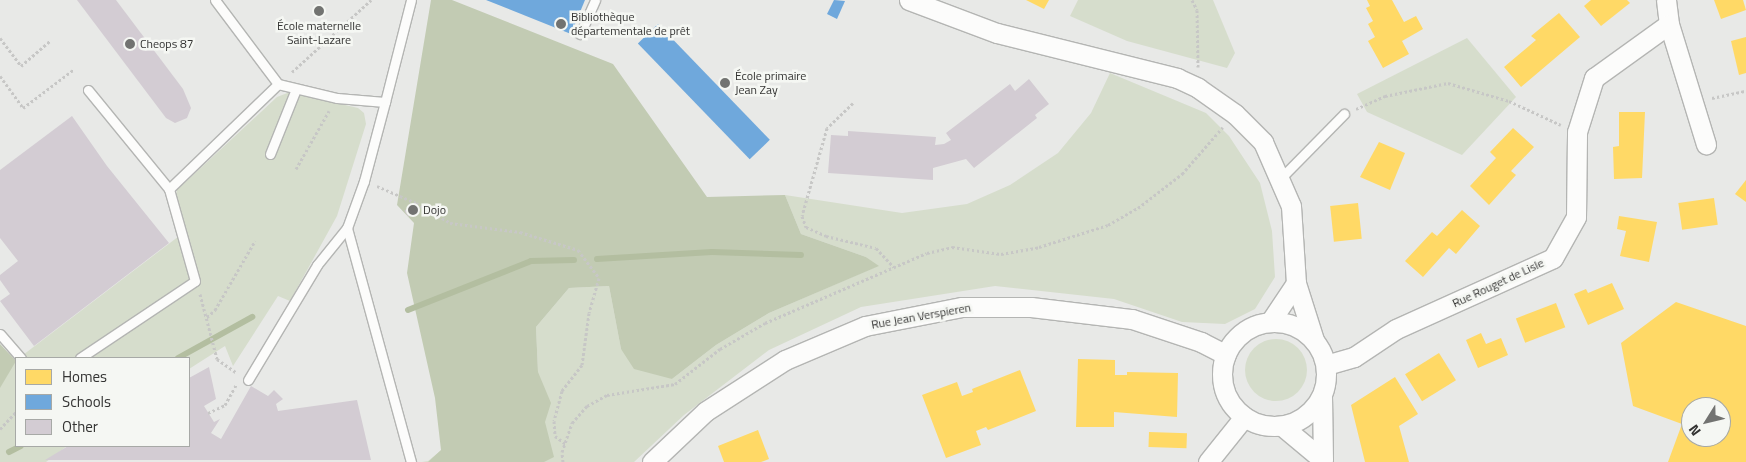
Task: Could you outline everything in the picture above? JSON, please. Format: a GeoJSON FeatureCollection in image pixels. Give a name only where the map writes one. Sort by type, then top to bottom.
{"type":"FeatureCollection","features":[{"type":"Feature","properties":{"kind":"street"},"geometry":{"type":"LineString","coordinates":[[908,0],[997,32],[1177,78],[1198,88],[1236,114],[1263,142],[1281,178],[1291,206],[1296,283],[1314,340],[1326,365],[1322,395],[1324,461]]}},
{"type":"Feature","properties":{"kind":"street"},"geometry":{"type":"LineString","coordinates":[[1666,0],[1669,24],[1706,144]]}},
{"type":"Feature","properties":{"kind":"street","name":"Rue Rouget de Lisle"},"geometry":{"type":"LineString","coordinates":[[1326,365],[1354,356],[1396,329],[1553,258],[1576,217],[1577,132],[1594,78],[1669,24]]}},
{"type":"Feature","properties":{"kind":"street"},"geometry":{"type":"LineString","coordinates":[[1270,322],[1296,283]]}},
{"type":"Feature","properties":{"kind":"street","name":"Rue Jean Verspieren"},"geometry":{"type":"LineString","coordinates":[[652,462],[706,410],[785,360],[865,326],[962,307],[1031,307],[1132,319],[1201,342],[1226,355]]}},
{"type":"Feature","properties":{"kind":"street"},"geometry":{"type":"LineString","coordinates":[[1314,340],[1294,326],[1270,322],[1243,332],[1226,355],[1222,372],[1224,389],[1232,404],[1244,417],[1256,423],[1282,426],[1299,420],[1313,410],[1322,395]]}},
{"type":"Feature","properties":{"kind":"street"},"geometry":{"type":"LineString","coordinates":[[1208,462],[1244,417]]}},
{"type":"Feature","properties":{"kind":"street"},"geometry":{"type":"LineString","coordinates":[[1282,426],[1324,461]]}},
{"type":"Feature","properties":{"kind":"lane"},"geometry":{"type":"LineString","coordinates":[[215,0],[278,84],[336,98],[385,102]]}},
{"type":"Feature","properties":{"kind":"lane"},"geometry":{"type":"LineString","coordinates":[[245,378],[317,265],[346,228],[364,181],[411,0]]}},
{"type":"Feature","properties":{"kind":"lane"},"geometry":{"type":"LineString","coordinates":[[580,34],[595,0]]}},
{"type":"Feature","properties":{"kind":"lane"},"geometry":{"type":"LineString","coordinates":[[169,189],[278,84]]}},
{"type":"Feature","properties":{"kind":"lane"},"geometry":{"type":"LineString","coordinates":[[270,154],[296,89]]}},
{"type":"Feature","properties":{"kind":"lane"},"geometry":{"type":"LineString","coordinates":[[81,357],[195,281],[169,189],[88,90]]}},
{"type":"Feature","properties":{"kind":"lane"},"geometry":{"type":"LineString","coordinates":[[1281,178],[1344,114]]}},
{"type":"Feature","properties":{"kind":"lane"},"geometry":{"type":"LineString","coordinates":[[346,228],[411,462]]}},
{"type":"Feature","properties":{"kind":"lane"},"geometry":{"type":"LineString","coordinates":[[0,334],[20,357]]}},
{"type":"Feature","properties":{"kind":"path"},"geometry":{"type":"LineString","coordinates":[[278,84],[371,0]]}},
{"type":"Feature","properties":{"kind":"path"},"geometry":{"type":"LineString","coordinates":[[1192,0],[1197,10],[1198,88]]}},
{"type":"Feature","properties":{"kind":"path"},"geometry":{"type":"LineString","coordinates":[[0,38],[21,66],[50,41]]}},
{"type":"Feature","properties":{"kind":"path"},"geometry":{"type":"LineString","coordinates":[[0,76],[24,108],[73,70]]}},
{"type":"Feature","properties":{"kind":"path"},"geometry":{"type":"LineString","coordinates":[[1344,114],[1385,96],[1448,83],[1509,101],[1577,132]]}},
{"type":"Feature","properties":{"kind":"path"},"geometry":{"type":"LineString","coordinates":[[1694,102],[1746,91]]}},
{"type":"Feature","properties":{"kind":"path"},"geometry":{"type":"LineString","coordinates":[[296,168],[336,98]]}},
{"type":"Feature","properties":{"kind":"path"},"geometry":{"type":"LineString","coordinates":[[853,103],[828,128],[802,216],[806,227],[826,236],[876,248],[894,267]]}},
{"type":"Feature","properties":{"kind":"path"},"geometry":{"type":"LineString","coordinates":[[556,462],[562,460],[572,423],[587,406],[607,395],[675,384],[720,349],[764,323],[927,253],[952,247],[1001,254],[1039,247],[1108,225],[1138,208],[1182,174],[1225,125]]}},
{"type":"Feature","properties":{"kind":"path"},"geometry":{"type":"LineString","coordinates":[[364,181],[416,203],[450,223],[520,232],[578,250],[599,278],[589,313],[582,365],[562,391],[554,421],[555,436],[566,444]]}},
{"type":"Feature","properties":{"kind":"path"},"geometry":{"type":"LineString","coordinates":[[207,317],[215,310],[255,241]]}},
{"type":"Feature","properties":{"kind":"path"},"geometry":{"type":"LineString","coordinates":[[195,281],[207,317],[217,359],[245,378],[225,405],[208,412]]}},
{"type":"Feature","properties":{"kind":"path"},"geometry":{"type":"LineString","coordinates":[[0,429],[15,413]]}},
{"type":"Feature","properties":{"kind":"green space"},"geometry":{"type":"Polygon","coordinates":[[[431,0],[452,0],[613,64],[707,197],[785,195],[801,234],[866,257],[879,266],[769,313],[716,345],[672,379],[634,369],[621,349],[609,286],[569,288],[536,327],[538,372],[551,403],[545,422],[554,457],[544,462],[428,462],[441,450],[435,398],[407,273],[414,223],[397,205],[431,0]]]}},
{"type":"Feature","properties":{"kind":"green space"},"geometry":{"type":"Polygon","coordinates":[[[1078,0],[1213,0],[1235,53],[1227,68],[1127,41],[1070,16],[1078,0]]]}},
{"type":"Feature","properties":{"kind":"green space"},"geometry":{"type":"Polygon","coordinates":[[[1467,38],[1516,97],[1462,155],[1367,112],[1357,94],[1467,38]]]}},
{"type":"Feature","properties":{"kind":"green space"},"geometry":{"type":"Polygon","coordinates":[[[1110,73],[1206,113],[1229,136],[1260,183],[1272,231],[1275,277],[1255,309],[1225,324],[1182,322],[1114,299],[995,286],[861,307],[769,350],[684,415],[634,462],[422,462],[428,461],[538,372],[536,327],[569,288],[609,286],[621,349],[672,379],[716,345],[769,313],[878,266],[866,257],[801,234],[785,195],[902,213],[967,204],[1010,185],[1058,153],[1091,113],[1110,73]]]}},
{"type":"Feature","properties":{"kind":"green space"},"geometry":{"type":"Polygon","coordinates":[[[290,92],[358,108],[364,113],[366,124],[337,216],[290,301],[278,296],[233,366],[225,346],[190,368],[190,357],[20,357],[187,230],[173,210],[177,190],[277,97],[290,92]]]}},
{"type":"Feature","properties":{"kind":"green space"},"geometry":{"type":"Polygon","coordinates":[[[1276,339],[1288,341],[1298,348],[1305,358],[1307,370],[1305,382],[1298,392],[1288,399],[1276,401],[1264,399],[1254,392],[1247,382],[1245,370],[1247,358],[1254,348],[1264,341],[1276,339]]]}},
{"type":"Feature","properties":{"kind":"green space"},"geometry":{"type":"Polygon","coordinates":[[[0,344],[15,360],[15,363],[0,388],[0,344]]]}},
{"type":"Feature","properties":{"kind":"green space"},"geometry":{"type":"Polygon","coordinates":[[[15,361],[15,447],[66,447],[46,462],[0,462],[0,373],[15,361]]]}},
{"type":"Feature","properties":{"kind":"building: Homes"},"geometry":{"type":"Polygon","coordinates":[[[1026,0],[1049,0],[1044,9],[1026,0]]]}},
{"type":"Feature","properties":{"kind":"building: Homes"},"geometry":{"type":"Polygon","coordinates":[[[1367,0],[1392,0],[1404,22],[1416,16],[1423,29],[1402,41],[1409,54],[1383,68],[1368,41],[1375,37],[1368,24],[1373,21],[1366,8],[1370,6],[1367,0]]]}},
{"type":"Feature","properties":{"kind":"building: Homes"},"geometry":{"type":"Polygon","coordinates":[[[1591,0],[1627,0],[1630,3],[1601,26],[1584,6],[1591,0]]]}},
{"type":"Feature","properties":{"kind":"building: Homes"},"geometry":{"type":"Polygon","coordinates":[[[1714,0],[1743,0],[1746,10],[1721,19],[1714,0]]]}},
{"type":"Feature","properties":{"kind":"building: Homes"},"geometry":{"type":"Polygon","coordinates":[[[1559,13],[1580,37],[1521,87],[1504,67],[1536,40],[1531,36],[1559,13]]]}},
{"type":"Feature","properties":{"kind":"building: Homes"},"geometry":{"type":"Polygon","coordinates":[[[1746,37],[1746,73],[1739,75],[1731,41],[1746,37]]]}},
{"type":"Feature","properties":{"kind":"building: Homes"},"geometry":{"type":"Polygon","coordinates":[[[1619,112],[1645,112],[1642,178],[1614,179],[1613,147],[1619,146],[1619,112]]]}},
{"type":"Feature","properties":{"kind":"building: Homes"},"geometry":{"type":"Polygon","coordinates":[[[1513,128],[1534,147],[1511,171],[1516,175],[1489,205],[1470,186],[1496,158],[1490,152],[1513,128]]]}},
{"type":"Feature","properties":{"kind":"building: Homes"},"geometry":{"type":"Polygon","coordinates":[[[1379,142],[1405,153],[1390,190],[1360,177],[1379,142]]]}},
{"type":"Feature","properties":{"kind":"building: Homes"},"geometry":{"type":"Polygon","coordinates":[[[1746,180],[1746,202],[1735,194],[1746,180]]]}},
{"type":"Feature","properties":{"kind":"building: Homes"},"geometry":{"type":"Polygon","coordinates":[[[1714,198],[1718,225],[1682,230],[1678,203],[1714,198]]]}},
{"type":"Feature","properties":{"kind":"building: Homes"},"geometry":{"type":"Polygon","coordinates":[[[1358,203],[1362,239],[1334,242],[1330,206],[1358,203]]]}},
{"type":"Feature","properties":{"kind":"building: Homes"},"geometry":{"type":"Polygon","coordinates":[[[1462,210],[1480,226],[1456,254],[1449,248],[1423,277],[1405,261],[1432,232],[1437,236],[1462,210]]]}},
{"type":"Feature","properties":{"kind":"building: Homes"},"geometry":{"type":"Polygon","coordinates":[[[1619,216],[1657,222],[1649,262],[1620,256],[1626,231],[1617,229],[1619,216]]]}},
{"type":"Feature","properties":{"kind":"building: Homes"},"geometry":{"type":"Polygon","coordinates":[[[1612,283],[1624,309],[1588,325],[1574,294],[1586,289],[1588,293],[1612,283]]]}},
{"type":"Feature","properties":{"kind":"building: Homes"},"geometry":{"type":"Polygon","coordinates":[[[1676,302],[1746,326],[1746,462],[1668,462],[1681,427],[1681,447],[1731,447],[1731,397],[1681,397],[1681,424],[1633,406],[1621,343],[1676,302]]]}},
{"type":"Feature","properties":{"kind":"building: Homes"},"geometry":{"type":"Polygon","coordinates":[[[1556,303],[1565,327],[1525,343],[1516,318],[1556,303]]]}},
{"type":"Feature","properties":{"kind":"building: Homes"},"geometry":{"type":"Polygon","coordinates":[[[1481,333],[1486,344],[1501,338],[1508,355],[1478,368],[1466,340],[1481,333]]]}},
{"type":"Feature","properties":{"kind":"building: Homes"},"geometry":{"type":"Polygon","coordinates":[[[1439,353],[1456,380],[1422,401],[1405,374],[1439,353]]]}},
{"type":"Feature","properties":{"kind":"building: Homes"},"geometry":{"type":"Polygon","coordinates":[[[1078,359],[1115,360],[1115,375],[1127,375],[1127,372],[1178,373],[1177,417],[1114,412],[1114,427],[1076,427],[1078,359]]]}},
{"type":"Feature","properties":{"kind":"building: Homes"},"geometry":{"type":"Polygon","coordinates":[[[1020,370],[1036,411],[988,430],[986,427],[976,431],[981,445],[946,458],[922,395],[957,382],[962,396],[973,392],[972,389],[1020,370]]]}},
{"type":"Feature","properties":{"kind":"building: Homes"},"geometry":{"type":"Polygon","coordinates":[[[1395,377],[1418,414],[1399,426],[1409,462],[1365,462],[1351,405],[1395,377]]]}},
{"type":"Feature","properties":{"kind":"building: Homes"},"geometry":{"type":"Polygon","coordinates":[[[758,430],[769,459],[761,462],[724,462],[718,446],[758,430]]]}},
{"type":"Feature","properties":{"kind":"building: Homes"},"geometry":{"type":"Polygon","coordinates":[[[1149,432],[1187,433],[1186,448],[1148,447],[1149,432]]]}},
{"type":"Feature","properties":{"kind":"building: Schools","name":"Bibliothèque départementale de prêt"},"geometry":{"type":"Polygon","coordinates":[[[486,0],[585,0],[571,34],[486,0]]]}},
{"type":"Feature","properties":{"kind":"building: Schools"},"geometry":{"type":"Polygon","coordinates":[[[834,0],[845,1],[837,19],[827,14],[834,0]]]}},
{"type":"Feature","properties":{"kind":"building: Schools","name":"École primaire Jean Zay"},"geometry":{"type":"Polygon","coordinates":[[[658,24],[770,140],[750,159],[638,43],[658,24]]]}},
{"type":"Feature","properties":{"kind":"building: Other","name":"Cheops 87"},"geometry":{"type":"Polygon","coordinates":[[[77,0],[116,0],[183,89],[191,108],[187,118],[175,123],[166,118],[77,0]]]}},
{"type":"Feature","properties":{"kind":"building: Other"},"geometry":{"type":"Polygon","coordinates":[[[1029,79],[1049,104],[1035,115],[1037,118],[974,168],[966,159],[933,168],[933,180],[828,173],[831,135],[848,136],[848,131],[936,137],[935,145],[944,144],[951,140],[946,133],[1010,84],[1015,91],[1029,79]]]}},
{"type":"Feature","properties":{"kind":"building: Other"},"geometry":{"type":"Polygon","coordinates":[[[72,116],[107,166],[169,243],[34,346],[0,301],[10,294],[0,280],[0,275],[18,261],[0,238],[0,170],[72,116]]]}},
{"type":"Feature","properties":{"kind":"building: Other","name":"Dojo"},"geometry":{"type":"Polygon","coordinates":[[[416,203],[420,209],[408,217],[404,211],[416,203]]]}},
{"type":"Feature","properties":{"kind":"building: Other"},"geometry":{"type":"Polygon","coordinates":[[[209,367],[216,399],[204,406],[214,422],[220,419],[211,433],[221,439],[251,386],[268,396],[274,390],[283,399],[276,404],[278,411],[357,400],[371,460],[45,460],[66,447],[190,447],[190,377],[209,367]]]}},
{"type":"Feature","properties":{"kind":"waterway"},"geometry":{"type":"LineString","coordinates":[[597,259],[712,252],[801,255]]}},
{"type":"Feature","properties":{"kind":"waterway"},"geometry":{"type":"LineString","coordinates":[[408,310],[531,261],[574,260]]}},
{"type":"Feature","properties":{"kind":"waterway"},"geometry":{"type":"LineString","coordinates":[[180,357],[252,317]]}},
{"type":"Feature","properties":{"kind":"waterway"},"geometry":{"type":"LineString","coordinates":[[9,452],[19,447]]}},
{"type":"Feature","properties":{"kind":"place","name":"École maternelle Saint-Lazare"},"geometry":{"type":"Point","coordinates":[319,11]}},
{"type":"Feature","properties":{"kind":"place","name":"Bibliothèque départementale de prêt"},"geometry":{"type":"Point","coordinates":[561,24]}},
{"type":"Feature","properties":{"kind":"place","name":"Cheops 87"},"geometry":{"type":"Point","coordinates":[130,44]}},
{"type":"Feature","properties":{"kind":"place","name":"École primaire Jean Zay"},"geometry":{"type":"Point","coordinates":[725,83]}},
{"type":"Feature","properties":{"kind":"place","name":"Dojo"},"geometry":{"type":"Point","coordinates":[413,210]}}]}
